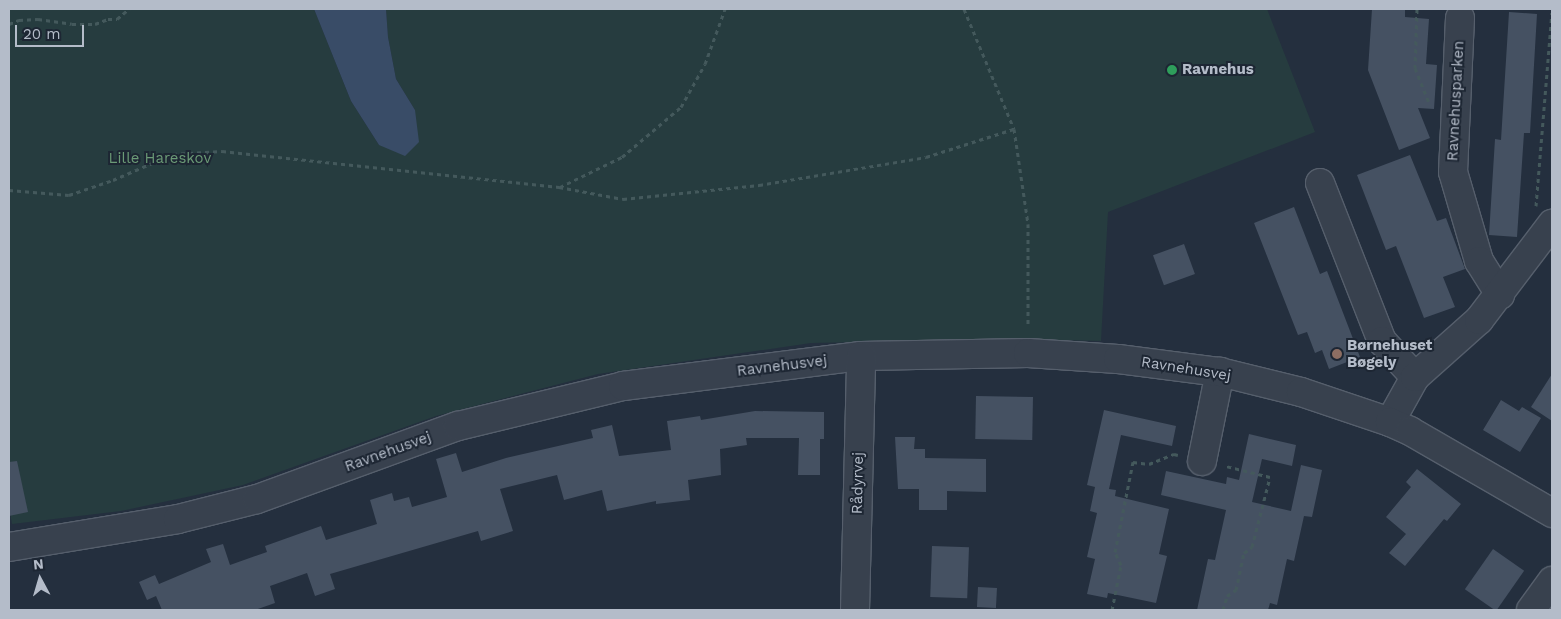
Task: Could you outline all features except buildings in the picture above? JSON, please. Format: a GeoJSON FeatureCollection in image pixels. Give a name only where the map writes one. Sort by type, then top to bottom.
{"type":"FeatureCollection","features":[{"type":"Feature","properties":{"kind":"street","name":"Ravnehusparken"},"geometry":{"type":"LineString","coordinates":[[1460,18],[1453,172],[1479,261],[1500,295]]}},
{"type":"Feature","properties":{"kind":"street"},"geometry":{"type":"LineString","coordinates":[[1320,182],[1382,340],[1415,377]]}},
{"type":"Feature","properties":{"kind":"street"},"geometry":{"type":"LineString","coordinates":[[1390,422],[1415,377],[1479,320],[1548,230]]}},
{"type":"Feature","properties":{"kind":"street","name":"Ravnehusvej"},"geometry":{"type":"LineString","coordinates":[[9,547],[178,519],[257,499],[458,426],[623,386],[861,356],[1028,353],[1118,359],[1220,372],[1301,392],[1390,422],[1410,431],[1551,509]]}},
{"type":"Feature","properties":{"kind":"street","name":"Rådyrvej"},"geometry":{"type":"LineString","coordinates":[[855,610],[861,356]]}},
{"type":"Feature","properties":{"kind":"street"},"geometry":{"type":"LineString","coordinates":[[1202,461],[1220,372]]}},
{"type":"Feature","properties":{"kind":"street"},"geometry":{"type":"LineString","coordinates":[[1530,610],[1552,581]]}},
{"type":"Feature","properties":{"kind":"path"},"geometry":{"type":"LineString","coordinates":[[9,24],[19,20],[38,19],[72,24],[95,24],[117,18],[129,9]]}},
{"type":"Feature","properties":{"kind":"path"},"geometry":{"type":"LineString","coordinates":[[559,187],[622,157],[681,107],[705,64],[725,9]]}},
{"type":"Feature","properties":{"kind":"path"},"geometry":{"type":"LineString","coordinates":[[964,9],[1014,129],[1028,224],[1028,353]]}},
{"type":"Feature","properties":{"kind":"path"},"geometry":{"type":"LineString","coordinates":[[1417,9],[1415,68],[1439,130],[1455,133]]}},
{"type":"Feature","properties":{"kind":"path"},"geometry":{"type":"LineString","coordinates":[[1548,230],[1534,226],[1550,56],[1552,14]]}},
{"type":"Feature","properties":{"kind":"path"},"geometry":{"type":"LineString","coordinates":[[9,190],[69,195],[113,180],[173,154],[222,151],[559,187],[622,199],[759,185],[926,158],[1014,129]]}},
{"type":"Feature","properties":{"kind":"path"},"geometry":{"type":"LineString","coordinates":[[1112,610],[1121,565],[1114,552],[1133,462],[1148,464],[1174,454],[1270,478],[1252,547],[1244,553],[1236,590],[1226,596],[1223,610]]}},
{"type":"Feature","properties":{"kind":"green space","name":"Lille Hareskov"},"geometry":{"type":"Polygon","coordinates":[[[9,9],[314,9],[351,101],[379,145],[415,110],[396,79],[388,37],[386,9],[1267,9],[1315,132],[1108,212],[1101,341],[1016,339],[811,343],[598,374],[436,416],[243,485],[121,511],[12,524],[9,507],[9,9]]]}},
{"type":"Feature","properties":{"kind":"water"},"geometry":{"type":"Polygon","coordinates":[[[314,9],[386,9],[388,37],[396,79],[415,110],[419,142],[405,156],[379,145],[351,101],[314,9]]]}},
{"type":"Feature","properties":{"kind":"place","name":"Ravnehus"},"geometry":{"type":"Point","coordinates":[1172,70]}},
{"type":"Feature","properties":{"kind":"place","name":"Børnehuset Bøgely"},"geometry":{"type":"Point","coordinates":[1337,354]}}]}
